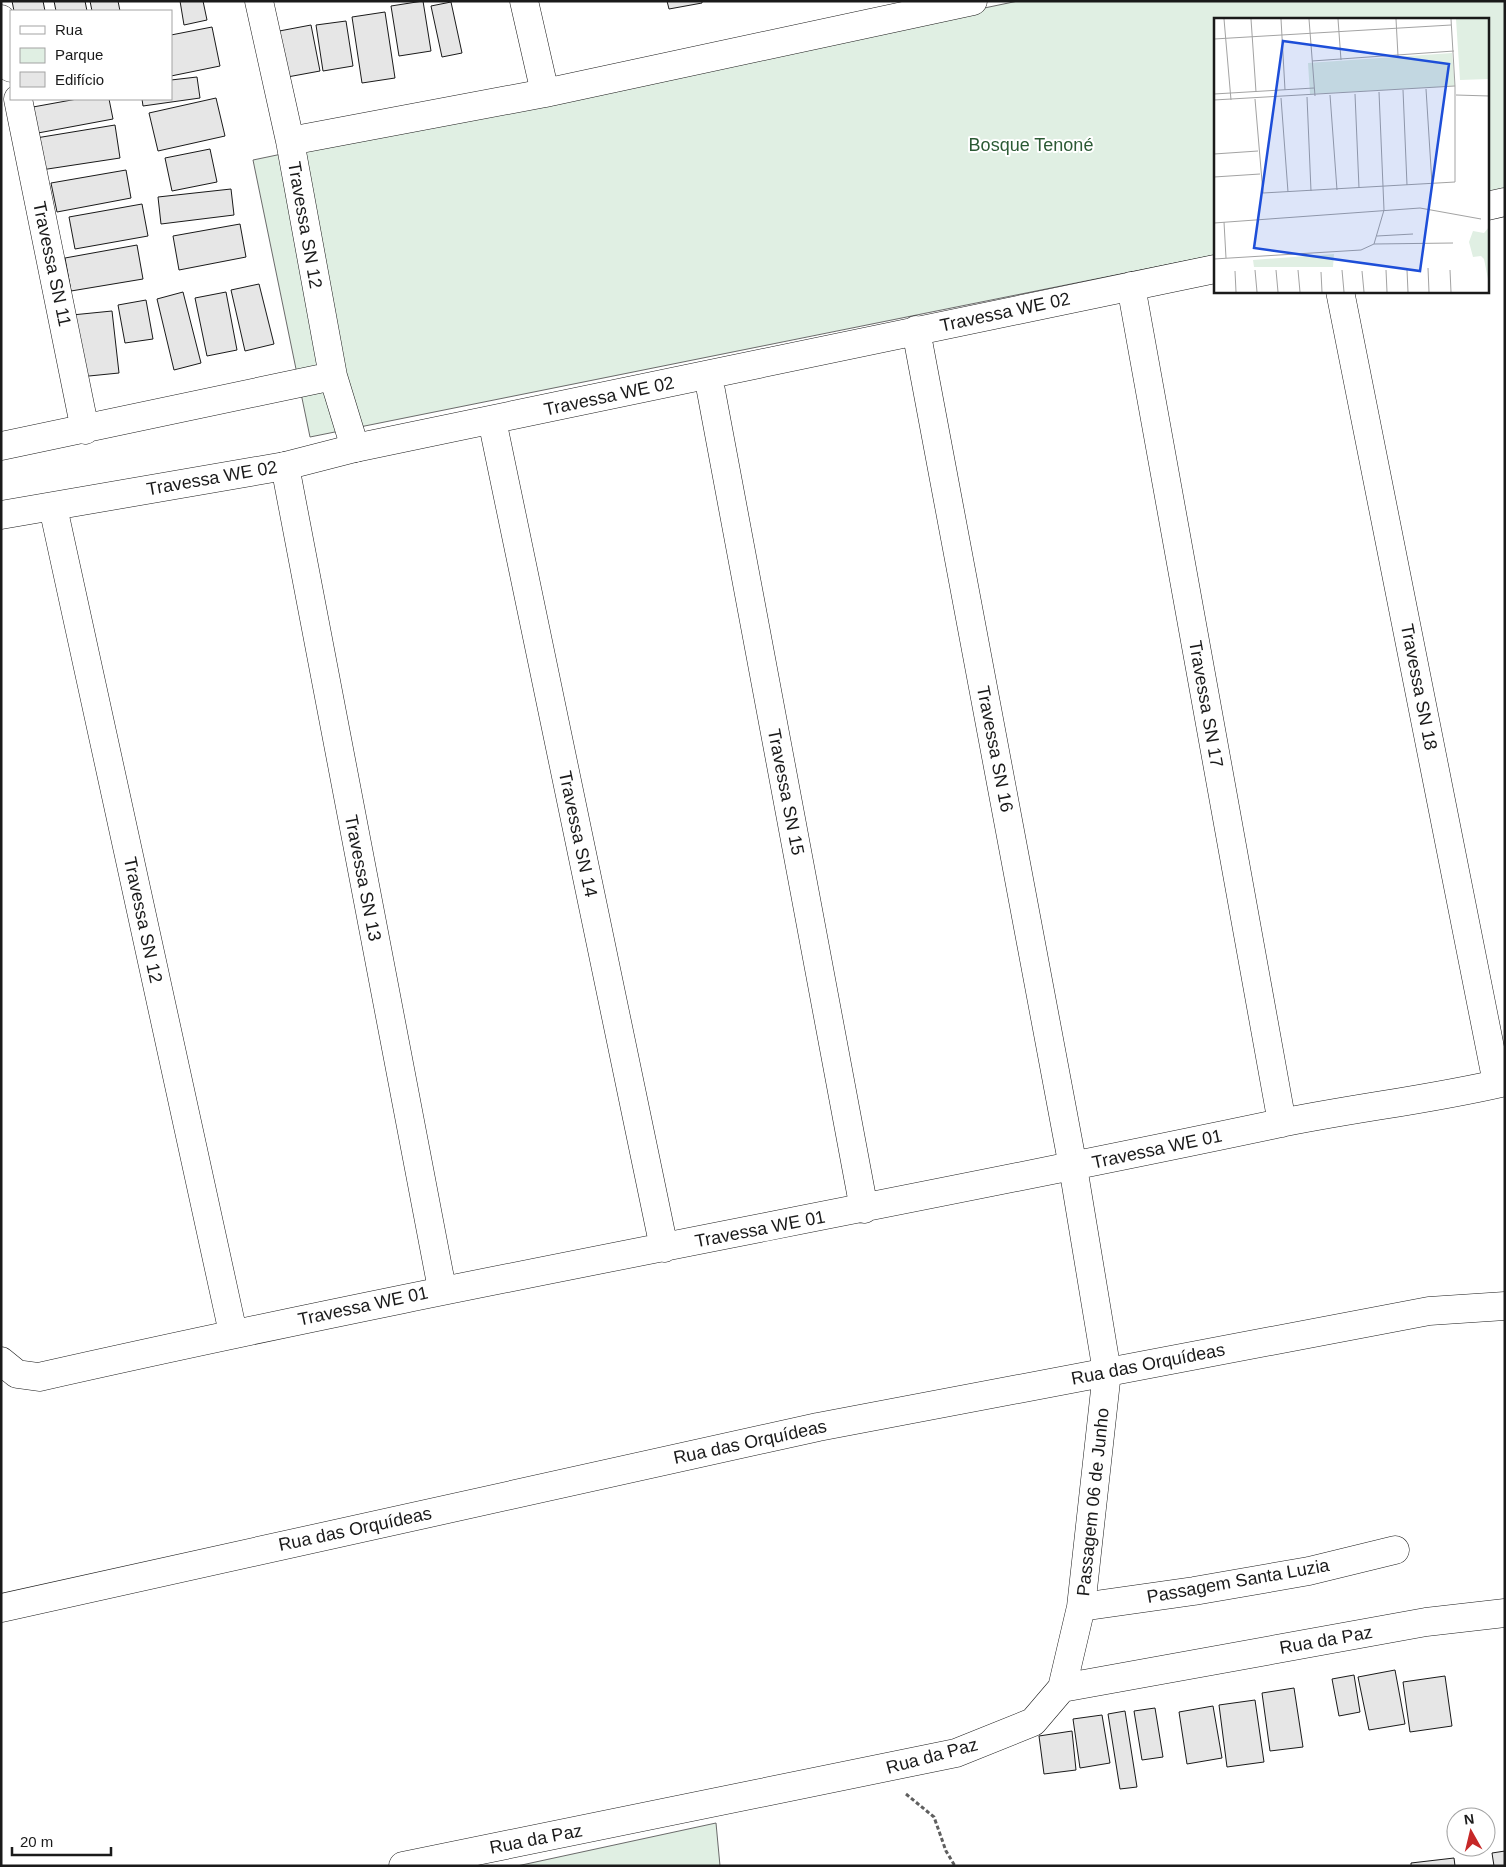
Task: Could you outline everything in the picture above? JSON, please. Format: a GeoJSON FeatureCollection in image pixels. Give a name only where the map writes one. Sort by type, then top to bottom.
{"type":"FeatureCollection","features":[{"type":"Feature","properties":{"kind":"street","name":"Travessa SN 12"},"geometry":{"type":"LineString","coordinates":[[259,1],[290,141],[333,376],[355,448]]}},
{"type":"Feature","properties":{"kind":"street"},"geometry":{"type":"LineString","coordinates":[[524,1],[544,93]]}},
{"type":"Feature","properties":{"kind":"street"},"geometry":{"type":"LineString","coordinates":[[290,141],[544,93],[973,1]]}},
{"type":"Feature","properties":{"kind":"street"},"geometry":{"type":"LineString","coordinates":[[1,19],[10,63]]}},
{"type":"Feature","properties":{"kind":"street","name":"Travessa SN 11"},"geometry":{"type":"LineString","coordinates":[[18,100],[86,430]]}},
{"type":"Feature","properties":{"kind":"street"},"geometry":{"type":"LineString","coordinates":[[1488,206],[1505,202]]}},
{"type":"Feature","properties":{"kind":"street","name":"Travessa WE 02"},"geometry":{"type":"LineString","coordinates":[[1,515],[285,466],[355,448],[1214,269]]}},
{"type":"Feature","properties":{"kind":"street","name":"Travessa SN 17"},"geometry":{"type":"LineString","coordinates":[[1131,286],[1282,1122]]}},
{"type":"Feature","properties":{"kind":"street","name":"Travessa SN 18"},"geometry":{"type":"LineString","coordinates":[[1340,292],[1501,1083]]}},
{"type":"Feature","properties":{"kind":"street","name":"Travessa SN 16"},"geometry":{"type":"LineString","coordinates":[[916,330],[1073,1167]]}},
{"type":"Feature","properties":{"kind":"street","name":"Travessa SN 15"},"geometry":{"type":"LineString","coordinates":[[708,375],[864,1209]]}},
{"type":"Feature","properties":{"kind":"street"},"geometry":{"type":"LineString","coordinates":[[1,446],[86,430],[225,397],[333,376]]}},
{"type":"Feature","properties":{"kind":"street","name":"Travessa SN 14"},"geometry":{"type":"LineString","coordinates":[[492,420],[664,1248]]}},
{"type":"Feature","properties":{"kind":"street","name":"Travessa SN 13"},"geometry":{"type":"LineString","coordinates":[[285,466],[442,1289]]}},
{"type":"Feature","properties":{"kind":"street","name":"Travessa SN 12"},"geometry":{"type":"LineString","coordinates":[[53,506],[234,1333]]}},
{"type":"Feature","properties":{"kind":"street","name":"Travessa WE 01"},"geometry":{"type":"LineString","coordinates":[[9,1368],[39,1377],[442,1289],[864,1209],[1282,1122],[1501,1083]]}},
{"type":"Feature","properties":{"kind":"street","name":"Passagem 06 de Junho"},"geometry":{"type":"LineString","coordinates":[[1062,1688],[1081,1607],[1107,1372],[1073,1167]]}},
{"type":"Feature","properties":{"kind":"street","name":"Rua das Orquídeas"},"geometry":{"type":"LineString","coordinates":[[1,1608],[818,1427],[1429,1311],[1505,1306]]}},
{"type":"Feature","properties":{"kind":"street","name":"Passagem Santa Luzia"},"geometry":{"type":"LineString","coordinates":[[1081,1607],[1300,1572],[1395,1550]]}},
{"type":"Feature","properties":{"kind":"street","name":"Rua da Paz"},"geometry":{"type":"LineString","coordinates":[[403,1866],[956,1753],[1033,1722],[1062,1688],[1426,1622],[1505,1613]]}},
{"type":"Feature","properties":{"kind":"path"},"geometry":{"type":"LineString","coordinates":[[877,1770],[934,1817],[946,1851],[955,1866]]}},
{"type":"Feature","properties":{"kind":"green space","name":"Bosque Tenoné"},"geometry":{"type":"Polygon","coordinates":[[[1018,1],[1505,1],[1505,196],[1488,200],[1488,18],[1214,18],[1214,255],[310,437],[253,160],[1018,1]]]}},
{"type":"Feature","properties":{"kind":"green space"},"geometry":{"type":"Polygon","coordinates":[[[716,1823],[720,1866],[517,1866],[716,1823]]]}},
{"type":"Feature","properties":{"kind":"building"},"geometry":{"type":"Polygon","coordinates":[[[12,1],[43,1],[45,10],[14,10],[12,1]]]}},
{"type":"Feature","properties":{"kind":"building"},"geometry":{"type":"Polygon","coordinates":[[[54,1],[85,1],[87,10],[56,10],[54,1]]]}},
{"type":"Feature","properties":{"kind":"building"},"geometry":{"type":"Polygon","coordinates":[[[90,1],[118,1],[120,10],[92,10],[90,1]]]}},
{"type":"Feature","properties":{"kind":"building"},"geometry":{"type":"Polygon","coordinates":[[[180,1],[203,1],[207,20],[184,25],[180,1]]]}},
{"type":"Feature","properties":{"kind":"building"},"geometry":{"type":"Polygon","coordinates":[[[423,1],[431,51],[399,56],[391,6],[423,1]]]}},
{"type":"Feature","properties":{"kind":"building"},"geometry":{"type":"Polygon","coordinates":[[[667,1],[702,1],[702,3],[669,9],[667,1]]]}},
{"type":"Feature","properties":{"kind":"building"},"geometry":{"type":"Polygon","coordinates":[[[451,2],[462,53],[442,57],[431,6],[451,2]]]}},
{"type":"Feature","properties":{"kind":"building"},"geometry":{"type":"Polygon","coordinates":[[[385,12],[395,78],[362,83],[352,17],[385,12]]]}},
{"type":"Feature","properties":{"kind":"building"},"geometry":{"type":"Polygon","coordinates":[[[346,21],[353,66],[323,71],[316,25],[346,21]]]}},
{"type":"Feature","properties":{"kind":"building"},"geometry":{"type":"Polygon","coordinates":[[[311,25],[320,71],[282,78],[274,32],[311,25]]]}},
{"type":"Feature","properties":{"kind":"building"},"geometry":{"type":"Polygon","coordinates":[[[212,27],[220,66],[172,76],[172,35],[212,27]]]}},
{"type":"Feature","properties":{"kind":"building"},"geometry":{"type":"Polygon","coordinates":[[[197,77],[200,98],[143,106],[142,100],[172,100],[172,80],[197,77]]]}},
{"type":"Feature","properties":{"kind":"building"},"geometry":{"type":"Polygon","coordinates":[[[216,98],[225,136],[158,151],[149,113],[216,98]]]}},
{"type":"Feature","properties":{"kind":"building"},"geometry":{"type":"Polygon","coordinates":[[[72,100],[109,100],[113,119],[38,133],[33,107],[72,100]]]}},
{"type":"Feature","properties":{"kind":"building"},"geometry":{"type":"Polygon","coordinates":[[[115,125],[120,158],[41,170],[36,138],[115,125]]]}},
{"type":"Feature","properties":{"kind":"building"},"geometry":{"type":"Polygon","coordinates":[[[210,149],[217,182],[172,191],[165,158],[210,149]]]}},
{"type":"Feature","properties":{"kind":"building"},"geometry":{"type":"Polygon","coordinates":[[[126,170],[131,198],[57,212],[51,183],[126,170]]]}},
{"type":"Feature","properties":{"kind":"building"},"geometry":{"type":"Polygon","coordinates":[[[231,189],[234,215],[161,224],[158,197],[231,189]]]}},
{"type":"Feature","properties":{"kind":"building"},"geometry":{"type":"Polygon","coordinates":[[[142,204],[148,236],[75,249],[69,217],[142,204]]]}},
{"type":"Feature","properties":{"kind":"building"},"geometry":{"type":"Polygon","coordinates":[[[240,224],[246,257],[179,270],[173,236],[240,224]]]}},
{"type":"Feature","properties":{"kind":"building"},"geometry":{"type":"Polygon","coordinates":[[[137,245],[143,279],[71,291],[65,258],[137,245]]]}},
{"type":"Feature","properties":{"kind":"building"},"geometry":{"type":"Polygon","coordinates":[[[259,284],[274,344],[245,351],[231,290],[259,284]]]}},
{"type":"Feature","properties":{"kind":"building"},"geometry":{"type":"Polygon","coordinates":[[[183,292],[201,363],[174,370],[157,299],[183,292]]]}},
{"type":"Feature","properties":{"kind":"building"},"geometry":{"type":"Polygon","coordinates":[[[226,292],[237,350],[207,356],[195,298],[226,292]]]}},
{"type":"Feature","properties":{"kind":"building"},"geometry":{"type":"Polygon","coordinates":[[[146,300],[153,339],[125,343],[118,305],[146,300]]]}},
{"type":"Feature","properties":{"kind":"building"},"geometry":{"type":"Polygon","coordinates":[[[112,311],[119,373],[79,377],[72,315],[112,311]]]}},
{"type":"Feature","properties":{"kind":"building"},"geometry":{"type":"Polygon","coordinates":[[[1395,1670],[1405,1724],[1369,1730],[1358,1677],[1395,1670]]]}},
{"type":"Feature","properties":{"kind":"building"},"geometry":{"type":"Polygon","coordinates":[[[1354,1675],[1360,1712],[1339,1716],[1332,1679],[1354,1675]]]}},
{"type":"Feature","properties":{"kind":"building"},"geometry":{"type":"Polygon","coordinates":[[[1445,1676],[1452,1726],[1410,1732],[1403,1682],[1445,1676]]]}},
{"type":"Feature","properties":{"kind":"building"},"geometry":{"type":"Polygon","coordinates":[[[1294,1688],[1303,1747],[1270,1751],[1262,1693],[1294,1688]]]}},
{"type":"Feature","properties":{"kind":"building"},"geometry":{"type":"Polygon","coordinates":[[[1255,1700],[1264,1762],[1227,1767],[1219,1705],[1255,1700]]]}},
{"type":"Feature","properties":{"kind":"building"},"geometry":{"type":"Polygon","coordinates":[[[1213,1706],[1222,1758],[1187,1764],[1179,1712],[1213,1706]]]}},
{"type":"Feature","properties":{"kind":"building"},"geometry":{"type":"Polygon","coordinates":[[[1155,1708],[1163,1757],[1142,1760],[1134,1711],[1155,1708]]]}},
{"type":"Feature","properties":{"kind":"building"},"geometry":{"type":"Polygon","coordinates":[[[1125,1711],[1137,1787],[1120,1789],[1108,1714],[1125,1711]]]}},
{"type":"Feature","properties":{"kind":"building"},"geometry":{"type":"Polygon","coordinates":[[[1102,1715],[1110,1763],[1080,1768],[1073,1719],[1102,1715]]]}},
{"type":"Feature","properties":{"kind":"building"},"geometry":{"type":"Polygon","coordinates":[[[1072,1731],[1076,1770],[1044,1774],[1039,1736],[1072,1731]]]}},
{"type":"Feature","properties":{"kind":"building"},"geometry":{"type":"Polygon","coordinates":[[[1505,1851],[1505,1866],[1494,1866],[1493,1857],[1496,1857],[1496,1852],[1505,1851]]]}},
{"type":"Feature","properties":{"kind":"building"},"geometry":{"type":"Polygon","coordinates":[[[1454,1858],[1455,1866],[1411,1866],[1411,1863],[1454,1858]]]}}]}
